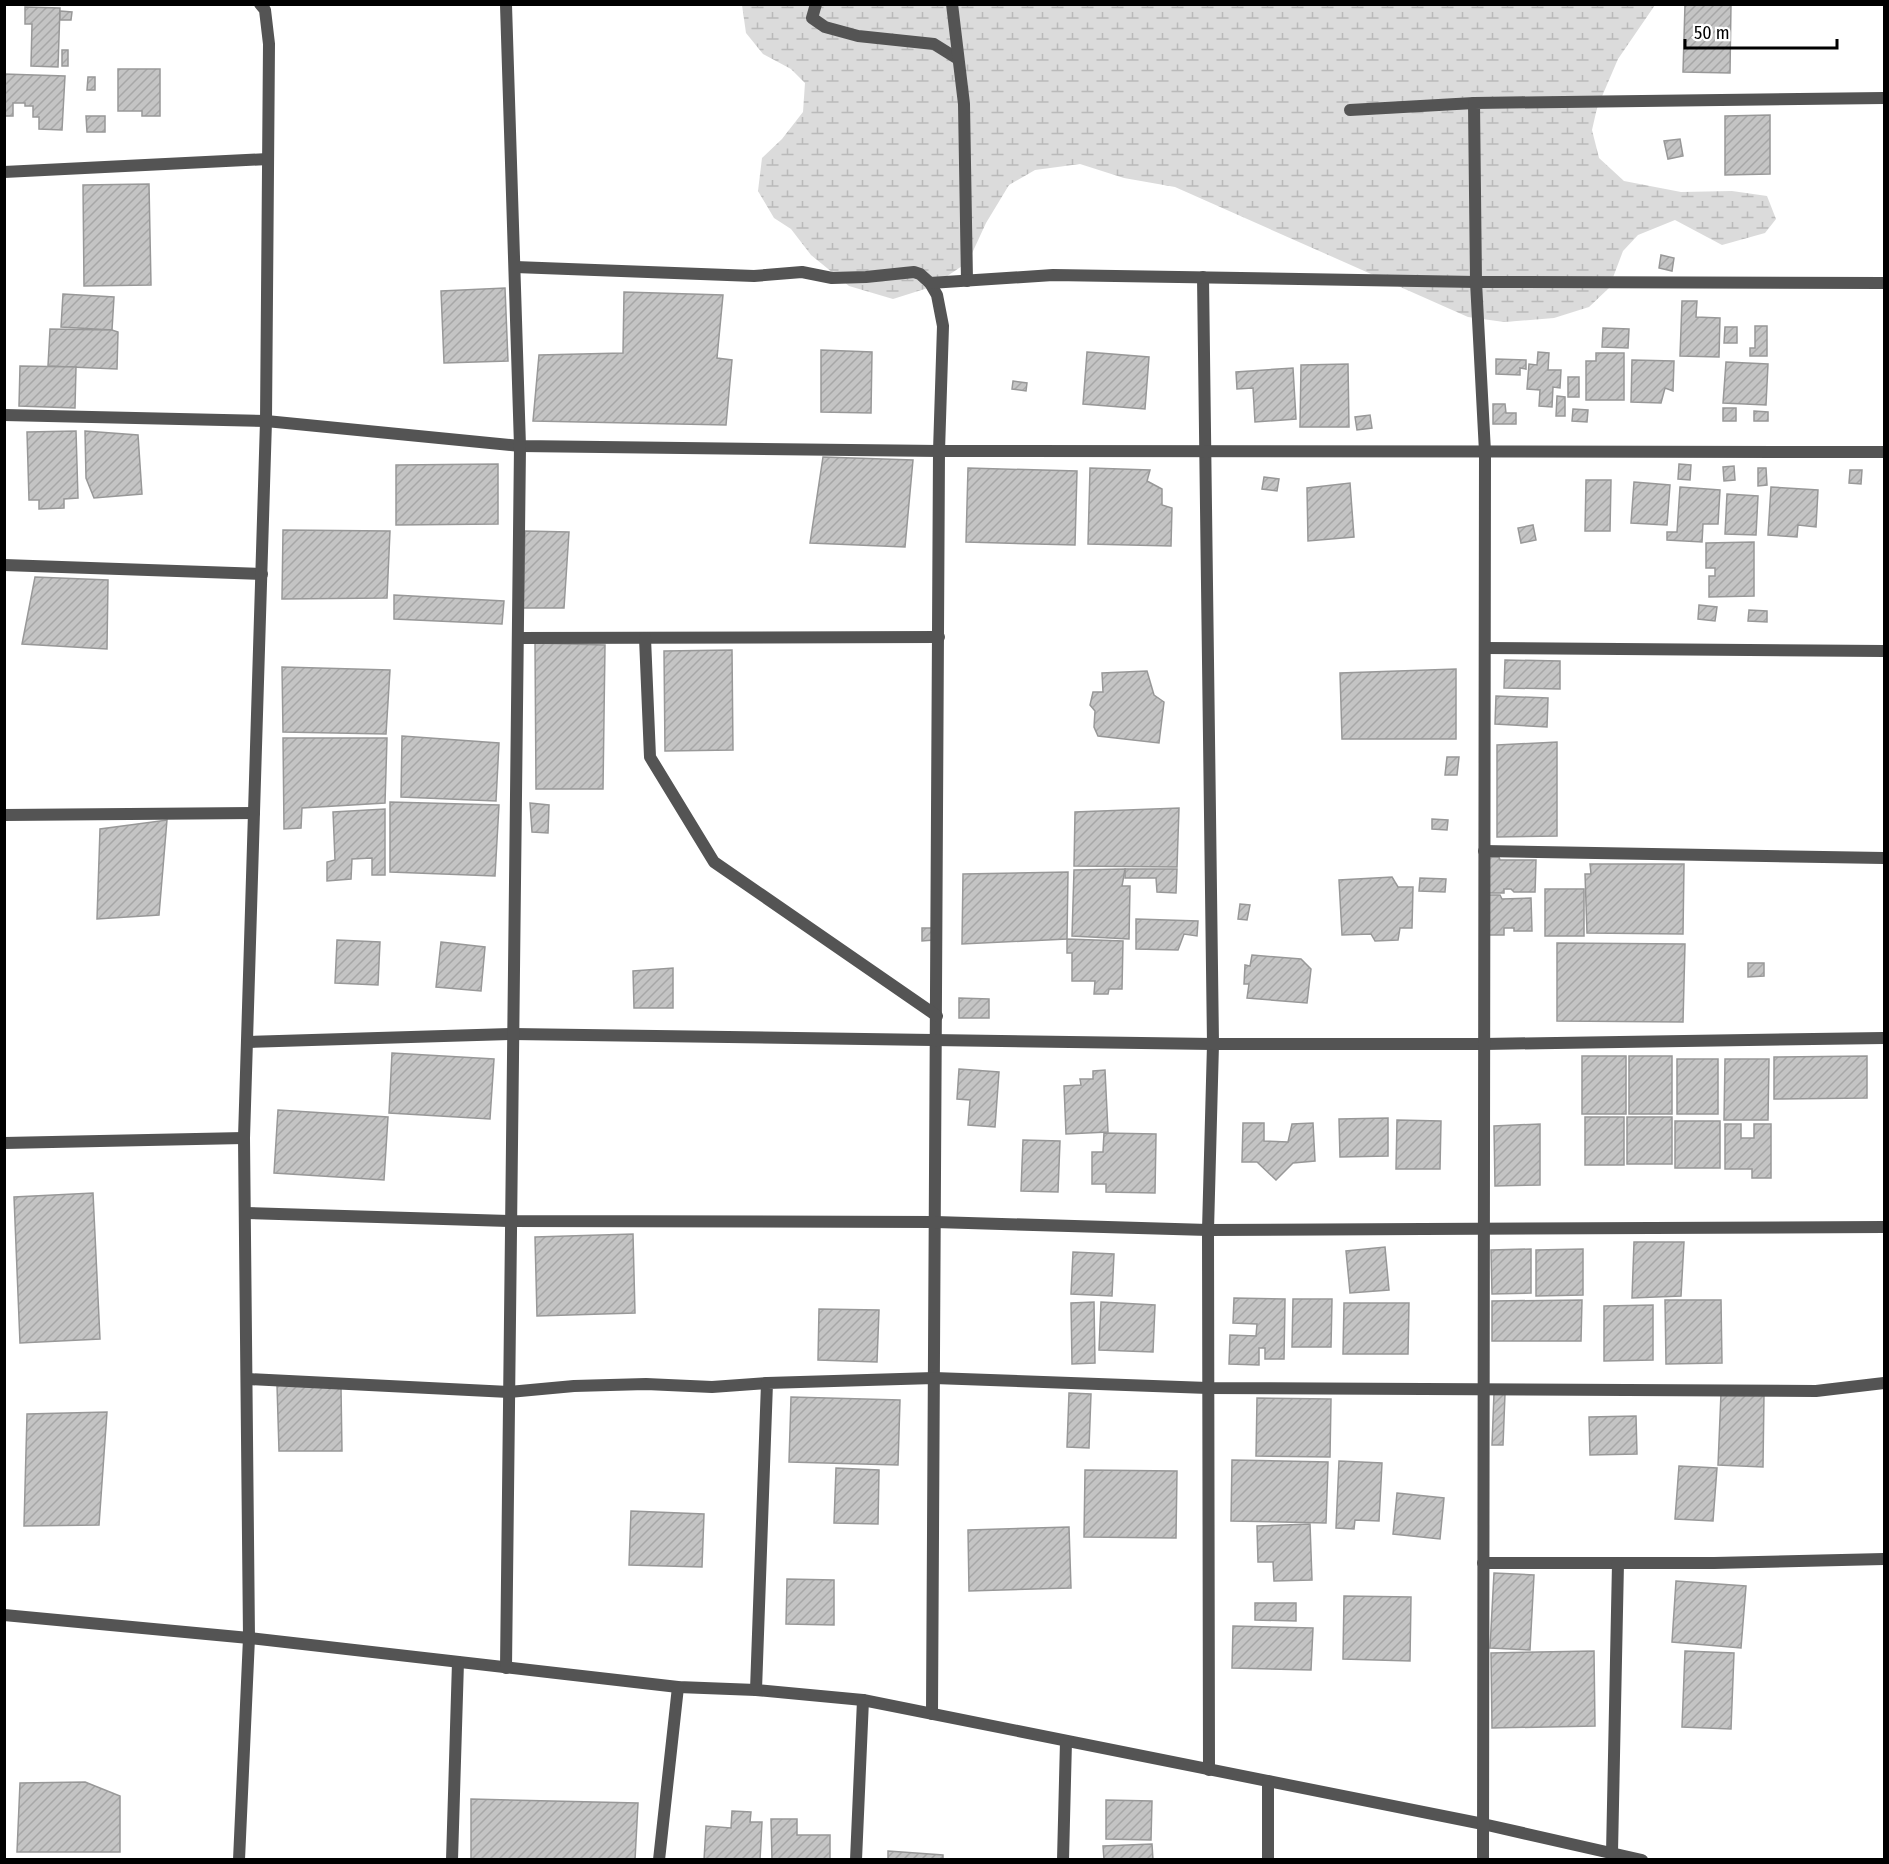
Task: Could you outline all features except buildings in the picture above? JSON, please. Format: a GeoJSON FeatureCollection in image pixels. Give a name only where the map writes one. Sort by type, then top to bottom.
{"type":"FeatureCollection","features":[{"type":"Feature","properties":{"kind":"street"},"geometry":{"type":"LineString","coordinates":[[239,1860],[249,1638],[244,1138],[266,421],[269,44],[266,10],[260,4]]}},
{"type":"Feature","properties":{"kind":"street"},"geometry":{"type":"LineString","coordinates":[[816,4],[812,18],[825,27],[858,36],[934,44],[958,59]]}},
{"type":"Feature","properties":{"kind":"street"},"geometry":{"type":"LineString","coordinates":[[952,4],[964,104],[966,281]]}},
{"type":"Feature","properties":{"kind":"street"},"geometry":{"type":"LineString","coordinates":[[506,5],[520,447],[509,1221],[506,1668]]}},
{"type":"Feature","properties":{"kind":"street"},"geometry":{"type":"LineString","coordinates":[[1350,110],[1474,104],[1884,98]]}},
{"type":"Feature","properties":{"kind":"street"},"geometry":{"type":"LineString","coordinates":[[1474,104],[1476,282],[1485,452],[1483,1860]]}},
{"type":"Feature","properties":{"kind":"street"},"geometry":{"type":"LineString","coordinates":[[4,172],[268,159]]}},
{"type":"Feature","properties":{"kind":"street"},"geometry":{"type":"LineString","coordinates":[[515,267],[753,276],[802,272],[832,278],[914,272],[921,274],[937,295],[943,326],[939,451],[932,1714]]}},
{"type":"Feature","properties":{"kind":"street"},"geometry":{"type":"LineString","coordinates":[[930,283],[1053,275],[1476,282],[1884,283]]}},
{"type":"Feature","properties":{"kind":"street"},"geometry":{"type":"LineString","coordinates":[[1203,277],[1213,1044],[1208,1230],[1209,1770]]}},
{"type":"Feature","properties":{"kind":"street"},"geometry":{"type":"LineString","coordinates":[[4,415],[266,421],[520,447],[939,451],[1884,452]]}},
{"type":"Feature","properties":{"kind":"street"},"geometry":{"type":"LineString","coordinates":[[4,565],[261,574]]}},
{"type":"Feature","properties":{"kind":"street"},"geometry":{"type":"LineString","coordinates":[[518,638],[939,637]]}},
{"type":"Feature","properties":{"kind":"street"},"geometry":{"type":"LineString","coordinates":[[645,638],[650,757],[714,862],[937,1016]]}},
{"type":"Feature","properties":{"kind":"street"},"geometry":{"type":"LineString","coordinates":[[1485,648],[1884,651]]}},
{"type":"Feature","properties":{"kind":"street"},"geometry":{"type":"LineString","coordinates":[[4,815],[254,813]]}},
{"type":"Feature","properties":{"kind":"street"},"geometry":{"type":"LineString","coordinates":[[1484,851],[1884,858]]}},
{"type":"Feature","properties":{"kind":"street"},"geometry":{"type":"LineString","coordinates":[[247,1042],[512,1034],[1213,1044],[1484,1044],[1884,1038]]}},
{"type":"Feature","properties":{"kind":"street"},"geometry":{"type":"LineString","coordinates":[[4,1143],[244,1138]]}},
{"type":"Feature","properties":{"kind":"street"},"geometry":{"type":"LineString","coordinates":[[245,1213],[509,1221],[935,1222],[1208,1230],[1884,1227]]}},
{"type":"Feature","properties":{"kind":"street"},"geometry":{"type":"LineString","coordinates":[[248,1379],[509,1392],[574,1386],[646,1384],[712,1387],[934,1378],[1208,1388],[1816,1391],[1884,1383]]}},
{"type":"Feature","properties":{"kind":"street"},"geometry":{"type":"LineString","coordinates":[[756,1690],[767,1383]]}},
{"type":"Feature","properties":{"kind":"street"},"geometry":{"type":"LineString","coordinates":[[1483,1563],[1714,1563],[1884,1559]]}},
{"type":"Feature","properties":{"kind":"street"},"geometry":{"type":"LineString","coordinates":[[1612,1853],[1618,1563]]}},
{"type":"Feature","properties":{"kind":"street"},"geometry":{"type":"LineString","coordinates":[[4,1615],[249,1638],[678,1688],[756,1690],[863,1700],[1483,1824],[1642,1860]]}},
{"type":"Feature","properties":{"kind":"street"},"geometry":{"type":"LineString","coordinates":[[452,1860],[458,1662]]}},
{"type":"Feature","properties":{"kind":"street"},"geometry":{"type":"LineString","coordinates":[[659,1860],[678,1688]]}},
{"type":"Feature","properties":{"kind":"street"},"geometry":{"type":"LineString","coordinates":[[856,1860],[863,1700]]}},
{"type":"Feature","properties":{"kind":"street"},"geometry":{"type":"LineString","coordinates":[[1063,1860],[1066,1741]]}},
{"type":"Feature","properties":{"kind":"street"},"geometry":{"type":"LineString","coordinates":[[1268,1781],[1268,1860]]}},
{"type":"Feature","properties":{"kind":"green space"},"geometry":{"type":"Polygon","coordinates":[[[742,5],[1655,5],[1618,59],[1597,108],[1592,130],[1599,158],[1624,181],[1681,192],[1732,191],[1767,196],[1776,219],[1765,233],[1722,245],[1675,220],[1638,235],[1623,251],[1609,288],[1589,307],[1554,318],[1504,322],[1468,317],[1175,187],[1124,178],[1080,164],[1035,170],[1009,185],[986,223],[968,262],[931,287],[893,299],[849,286],[811,255],[791,229],[774,218],[758,191],[762,158],[782,139],[803,112],[805,83],[791,69],[763,54],[746,33],[742,5]]]}}]}
